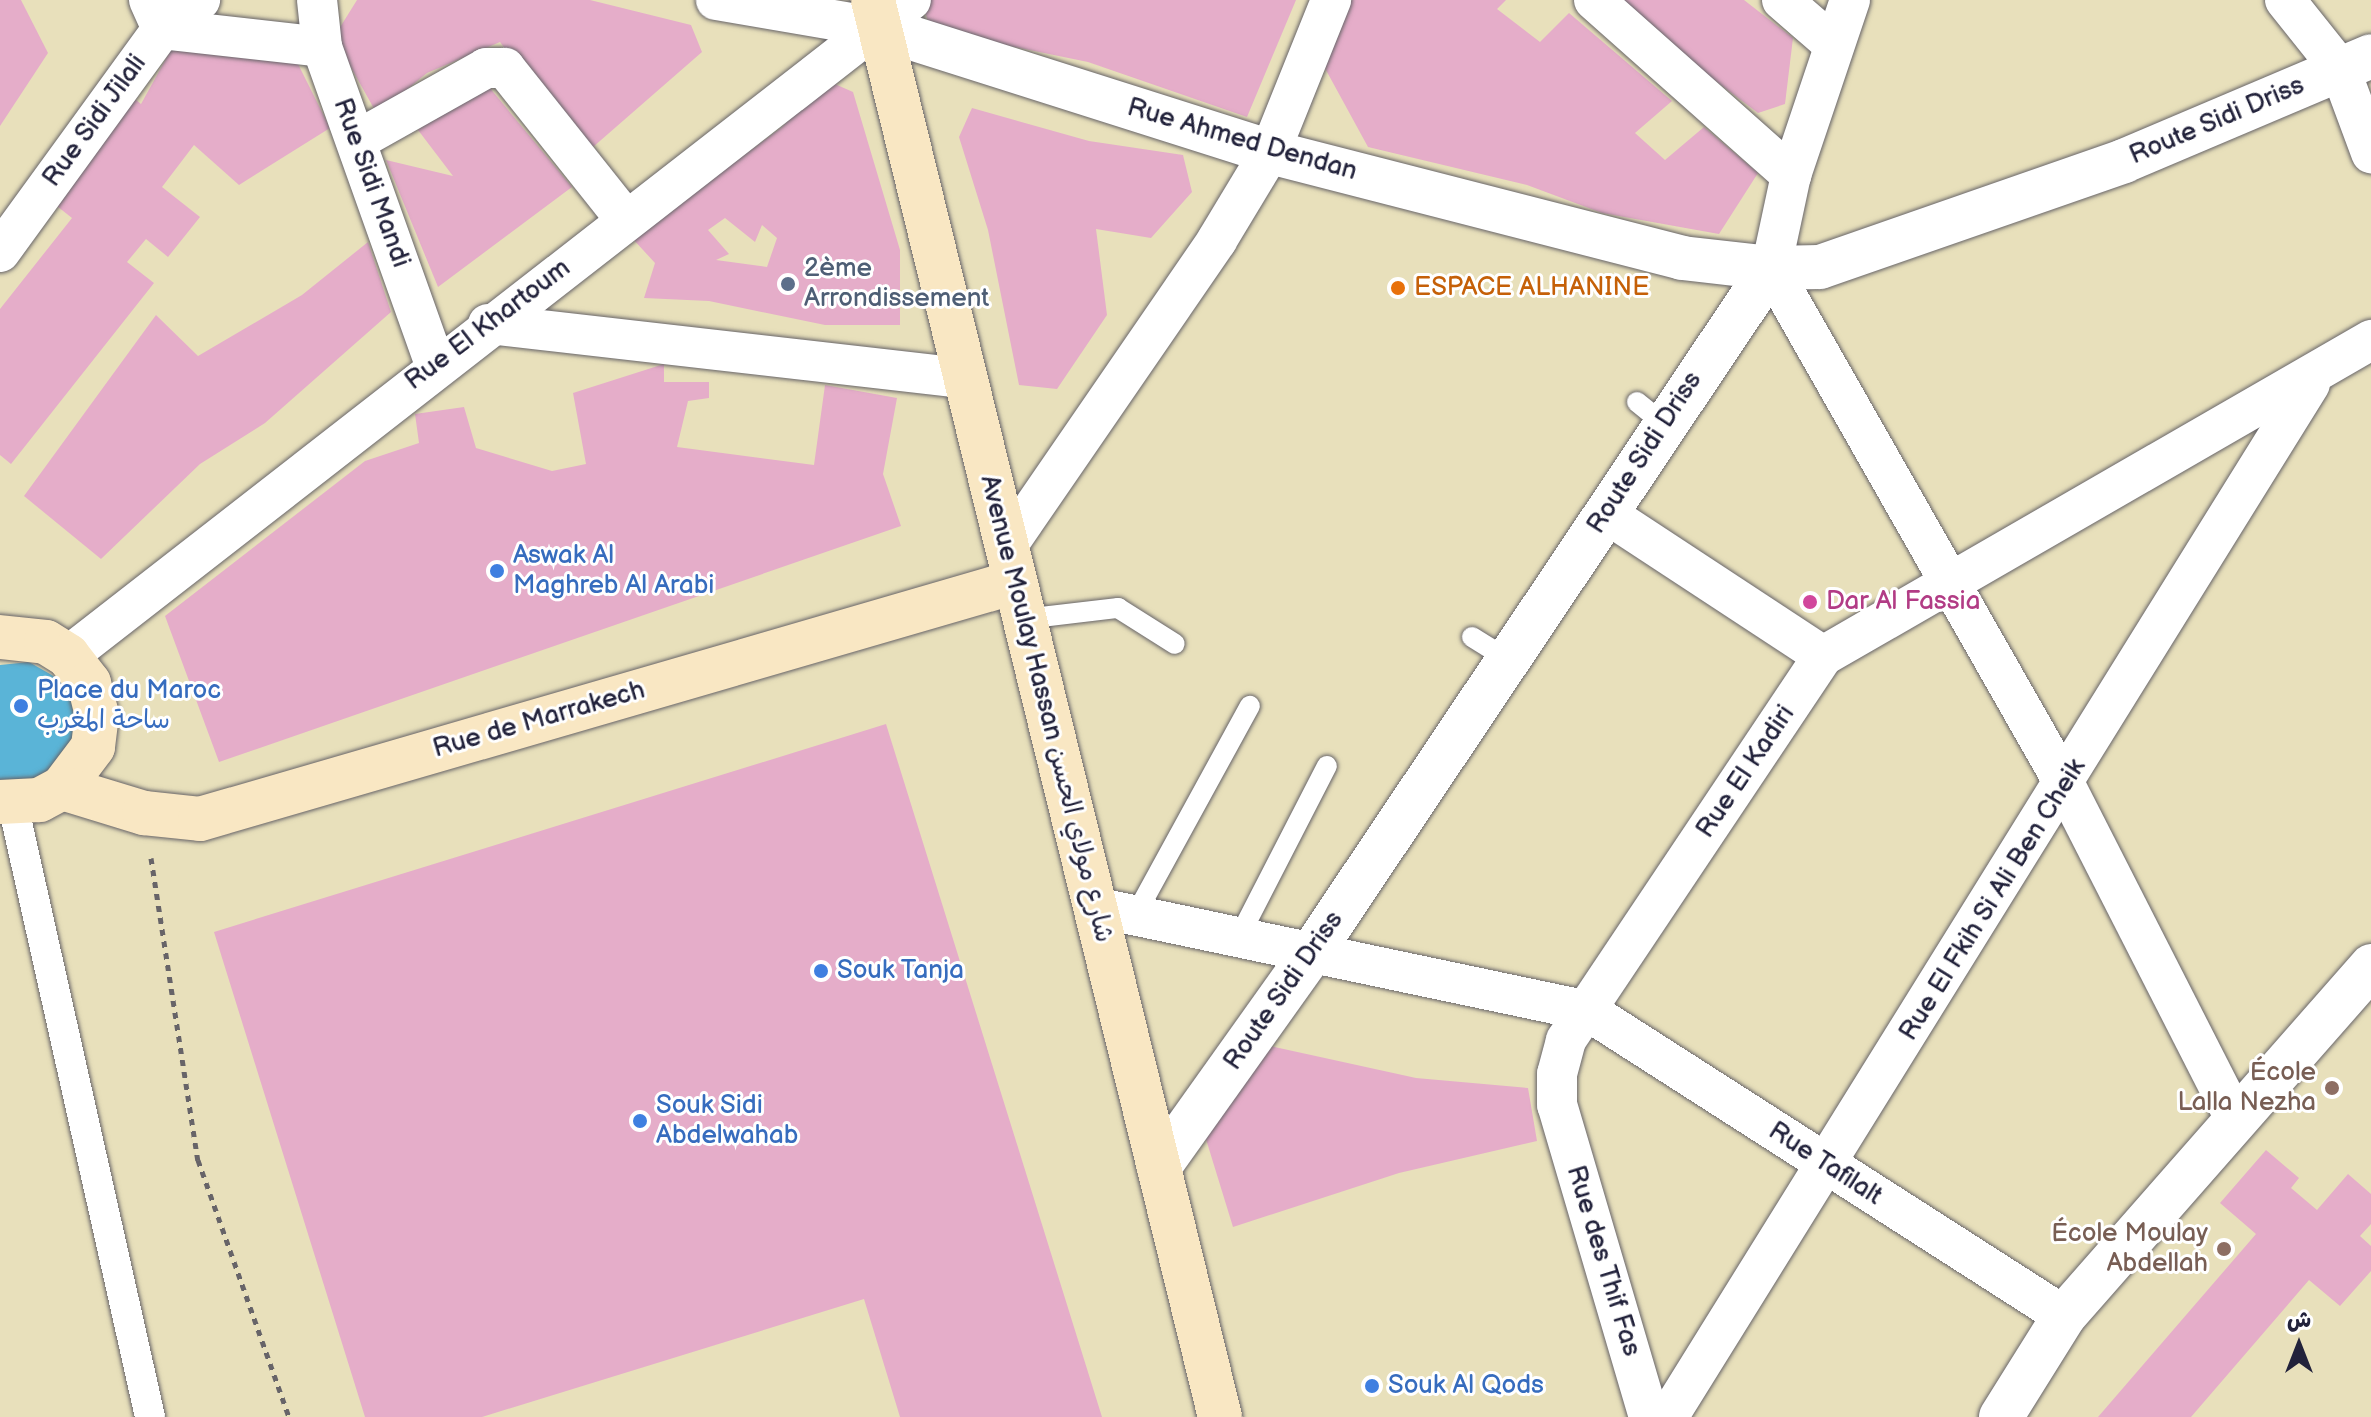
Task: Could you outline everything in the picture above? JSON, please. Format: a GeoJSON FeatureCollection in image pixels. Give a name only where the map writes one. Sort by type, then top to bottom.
{"type":"FeatureCollection","features":[{"type":"Feature","properties":{"kind":"main road","name":"Avenue Moulay Hassan شارع مولاي الحسن"},"geometry":{"type":"LineString","coordinates":[[888,9],[963,378],[1015,582],[1116,910],[1159,1167],[1220,1417]]}},
{"type":"Feature","properties":{"kind":"main road","name":"Rue de Marrakech"},"geometry":{"type":"LineString","coordinates":[[62,788],[144,813],[200,819],[1015,582]]}},
{"type":"Feature","properties":{"kind":"main road"},"geometry":{"type":"LineString","coordinates":[[0,637],[46,642],[68,656],[89,683],[97,714],[93,747],[62,788],[7,804]]}},
{"type":"Feature","properties":{"kind":"street","name":"Rue Sidi Jilali"},"geometry":{"type":"LineString","coordinates":[[0,252],[155,14],[200,0]]}},
{"type":"Feature","properties":{"kind":"street","name":"Rue Sidi Mandi"},"geometry":{"type":"LineString","coordinates":[[317,0],[322,47],[435,364]]}},
{"type":"Feature","properties":{"kind":"street","name":"Rue Ahmed Dendan"},"geometry":{"type":"LineString","coordinates":[[716,0],[888,9],[1270,152],[1682,258],[1771,268]]}},
{"type":"Feature","properties":{"kind":"street"},"geometry":{"type":"LineString","coordinates":[[1015,582],[1270,152],[1331,0]]}},
{"type":"Feature","properties":{"kind":"street"},"geometry":{"type":"LineString","coordinates":[[1594,0],[1791,175]]}},
{"type":"Feature","properties":{"kind":"street"},"geometry":{"type":"LineString","coordinates":[[1782,0],[1834,45]]}},
{"type":"Feature","properties":{"kind":"street"},"geometry":{"type":"LineString","coordinates":[[1850,0],[1791,175],[1771,268],[2065,785],[2234,1116]]}},
{"type":"Feature","properties":{"kind":"street"},"geometry":{"type":"LineString","coordinates":[[2285,0],[2356,63],[2371,153]]}},
{"type":"Feature","properties":{"kind":"street","name":"Rue El Khartoum"},"geometry":{"type":"LineString","coordinates":[[68,656],[435,364],[626,220],[888,9]]}},
{"type":"Feature","properties":{"kind":"street"},"geometry":{"type":"LineString","coordinates":[[155,14],[322,47]]}},
{"type":"Feature","properties":{"kind":"street","name":"Route Sidi Driss"},"geometry":{"type":"LineString","coordinates":[[1159,1167],[1313,951],[1607,514],[1651,414],[1771,268],[1820,267],[2081,176],[2356,63]]}},
{"type":"Feature","properties":{"kind":"street"},"geometry":{"type":"LineString","coordinates":[[356,141],[486,68],[505,68],[626,220]]}},
{"type":"Feature","properties":{"kind":"street"},"geometry":{"type":"LineString","coordinates":[[488,324],[963,378]]}},
{"type":"Feature","properties":{"kind":"street","name":"Rue El Kadiri"},"geometry":{"type":"LineString","coordinates":[[1557,1105],[1566,1040],[1823,656],[2312,380],[2371,340]]}},
{"type":"Feature","properties":{"kind":"street","name":"Rue El Fkih Si Ali Ben Cheik"},"geometry":{"type":"LineString","coordinates":[[1668,1417],[2065,785],[2312,380]]}},
{"type":"Feature","properties":{"kind":"street"},"geometry":{"type":"LineString","coordinates":[[1607,514],[1823,656]]}},
{"type":"Feature","properties":{"kind":"street"},"geometry":{"type":"LineString","coordinates":[[7,804],[150,1417]]}},
{"type":"Feature","properties":{"kind":"street"},"geometry":{"type":"LineString","coordinates":[[1116,910],[1588,1011]]}},
{"type":"Feature","properties":{"kind":"street"},"geometry":{"type":"LineString","coordinates":[[2001,1417],[2064,1316],[2234,1116],[2371,966]]}},
{"type":"Feature","properties":{"kind":"street","name":"Rue Tafilalt"},"geometry":{"type":"LineString","coordinates":[[1588,1011],[2064,1316]]}},
{"type":"Feature","properties":{"kind":"street","name":"Rue des Thif Fas"},"geometry":{"type":"LineString","coordinates":[[1557,1105],[1649,1417]]}},
{"type":"Feature","properties":{"kind":"lane"},"geometry":{"type":"LineString","coordinates":[[1015,582],[1118,608],[1175,644]]}},
{"type":"Feature","properties":{"kind":"lane"},"geometry":{"type":"LineString","coordinates":[[1472,637],[1509,660]]}},
{"type":"Feature","properties":{"kind":"lane"},"geometry":{"type":"LineString","coordinates":[[1116,910],[1250,706]]}},
{"type":"Feature","properties":{"kind":"lane"},"geometry":{"type":"LineString","coordinates":[[1240,935],[1327,766]]}},
{"type":"Feature","properties":{"kind":"path"},"geometry":{"type":"LineString","coordinates":[[144,813],[198,1160],[289,1417]]}},
{"type":"Feature","properties":{"kind":"water"},"geometry":{"type":"Polygon","coordinates":[[[29,662],[64,682],[75,699],[78,739],[39,782],[0,783],[0,665],[29,662]]]}},
{"type":"Feature","properties":{"kind":"building"},"geometry":{"type":"Polygon","coordinates":[[[0,0],[21,0],[48,53],[0,126],[0,0]]]}},
{"type":"Feature","properties":{"kind":"building"},"geometry":{"type":"Polygon","coordinates":[[[357,0],[590,0],[691,25],[702,52],[585,154],[500,42],[427,73],[377,114],[334,37],[357,0]]]}},
{"type":"Feature","properties":{"kind":"building"},"geometry":{"type":"Polygon","coordinates":[[[921,0],[1296,0],[1247,117],[1088,62],[931,30],[921,0]]]}},
{"type":"Feature","properties":{"kind":"building"},"geometry":{"type":"Polygon","coordinates":[[[1352,0],[1506,0],[1497,9],[1540,42],[1569,13],[1672,101],[1635,133],[1665,160],[1704,127],[1758,173],[1719,234],[1602,213],[1527,185],[1368,147],[1315,50],[1352,0]]]}},
{"type":"Feature","properties":{"kind":"building"},"geometry":{"type":"Polygon","coordinates":[[[1622,0],[1744,0],[1793,38],[1785,104],[1758,113],[1656,36],[1622,0]]]}},
{"type":"Feature","properties":{"kind":"building"},"geometry":{"type":"Polygon","coordinates":[[[172,48],[296,60],[330,128],[239,185],[194,145],[162,187],[200,217],[168,257],[146,239],[127,262],[154,283],[11,464],[0,455],[0,309],[72,218],[48,199],[130,95],[141,104],[172,48]]]}},
{"type":"Feature","properties":{"kind":"building"},"geometry":{"type":"Polygon","coordinates":[[[484,81],[572,187],[438,287],[386,160],[453,176],[418,130],[484,81]]]}},
{"type":"Feature","properties":{"kind":"building"},"geometry":{"type":"Polygon","coordinates":[[[828,81],[853,92],[900,250],[900,325],[825,325],[709,301],[644,298],[655,263],[632,238],[781,128],[828,81]],[[725,218],[708,230],[729,254],[716,260],[767,267],[777,238],[762,225],[755,242],[725,218]]]}},
{"type":"Feature","properties":{"kind":"building"},"geometry":{"type":"Polygon","coordinates":[[[972,108],[1089,141],[1183,155],[1192,192],[1151,238],[1096,229],[1107,315],[1057,389],[1019,385],[988,230],[959,137],[972,108]]]}},
{"type":"Feature","properties":{"kind":"building"},"geometry":{"type":"Polygon","coordinates":[[[368,242],[391,312],[265,423],[200,464],[101,559],[24,496],[156,315],[198,356],[302,295],[368,242]]]}},
{"type":"Feature","properties":{"kind":"building","name":"Aswak Al Maghreb Al Arabi"},"geometry":{"type":"Polygon","coordinates":[[[664,364],[664,382],[709,382],[709,398],[688,401],[677,447],[814,465],[825,385],[897,398],[883,474],[901,526],[219,762],[165,616],[365,461],[419,443],[415,414],[464,407],[476,448],[552,471],[586,464],[573,393],[664,364]]]}},
{"type":"Feature","properties":{"kind":"building","name":"Souk Sidi Abdelwahab"},"geometry":{"type":"Polygon","coordinates":[[[886,724],[1102,1417],[900,1417],[864,1299],[482,1417],[365,1417],[214,932],[886,724]]]}},
{"type":"Feature","properties":{"kind":"building"},"geometry":{"type":"Polygon","coordinates":[[[1261,1044],[1416,1078],[1528,1088],[1537,1141],[1399,1173],[1233,1227],[1205,1136],[1261,1044]]]}},
{"type":"Feature","properties":{"kind":"building"},"geometry":{"type":"Polygon","coordinates":[[[2266,1150],[2299,1178],[2291,1188],[2317,1210],[2348,1174],[2371,1194],[2371,1224],[2360,1236],[2371,1246],[2371,1271],[2340,1306],[2309,1280],[2191,1417],[2098,1417],[2256,1234],[2220,1203],[2266,1150]]]}},
{"type":"Feature","properties":{"kind":"place","name":"2ème Arrondissement"},"geometry":{"type":"Point","coordinates":[788,284]}},
{"type":"Feature","properties":{"kind":"place","name":"ESPACE ALHANINE"},"geometry":{"type":"Point","coordinates":[1398,288]}},
{"type":"Feature","properties":{"kind":"place","name":"Aswak Al Maghreb Al Arabi"},"geometry":{"type":"Point","coordinates":[497,571]}},
{"type":"Feature","properties":{"kind":"place","name":"Dar Al Fassia"},"geometry":{"type":"Point","coordinates":[1810,602]}},
{"type":"Feature","properties":{"kind":"place","name":"Place du Maroc ساحة المغرب"},"geometry":{"type":"Point","coordinates":[21,706]}},
{"type":"Feature","properties":{"kind":"place","name":"Souk Tanja"},"geometry":{"type":"Point","coordinates":[821,971]}},
{"type":"Feature","properties":{"kind":"place","name":"École Lalla Nezha"},"geometry":{"type":"Point","coordinates":[2332,1088]}},
{"type":"Feature","properties":{"kind":"place","name":"Souk Sidi Abdelwahab"},"geometry":{"type":"Point","coordinates":[640,1121]}},
{"type":"Feature","properties":{"kind":"place","name":"École Moulay Abdellah"},"geometry":{"type":"Point","coordinates":[2224,1249]}},
{"type":"Feature","properties":{"kind":"place","name":"Souk Al Qods"},"geometry":{"type":"Point","coordinates":[1372,1386]}}]}
